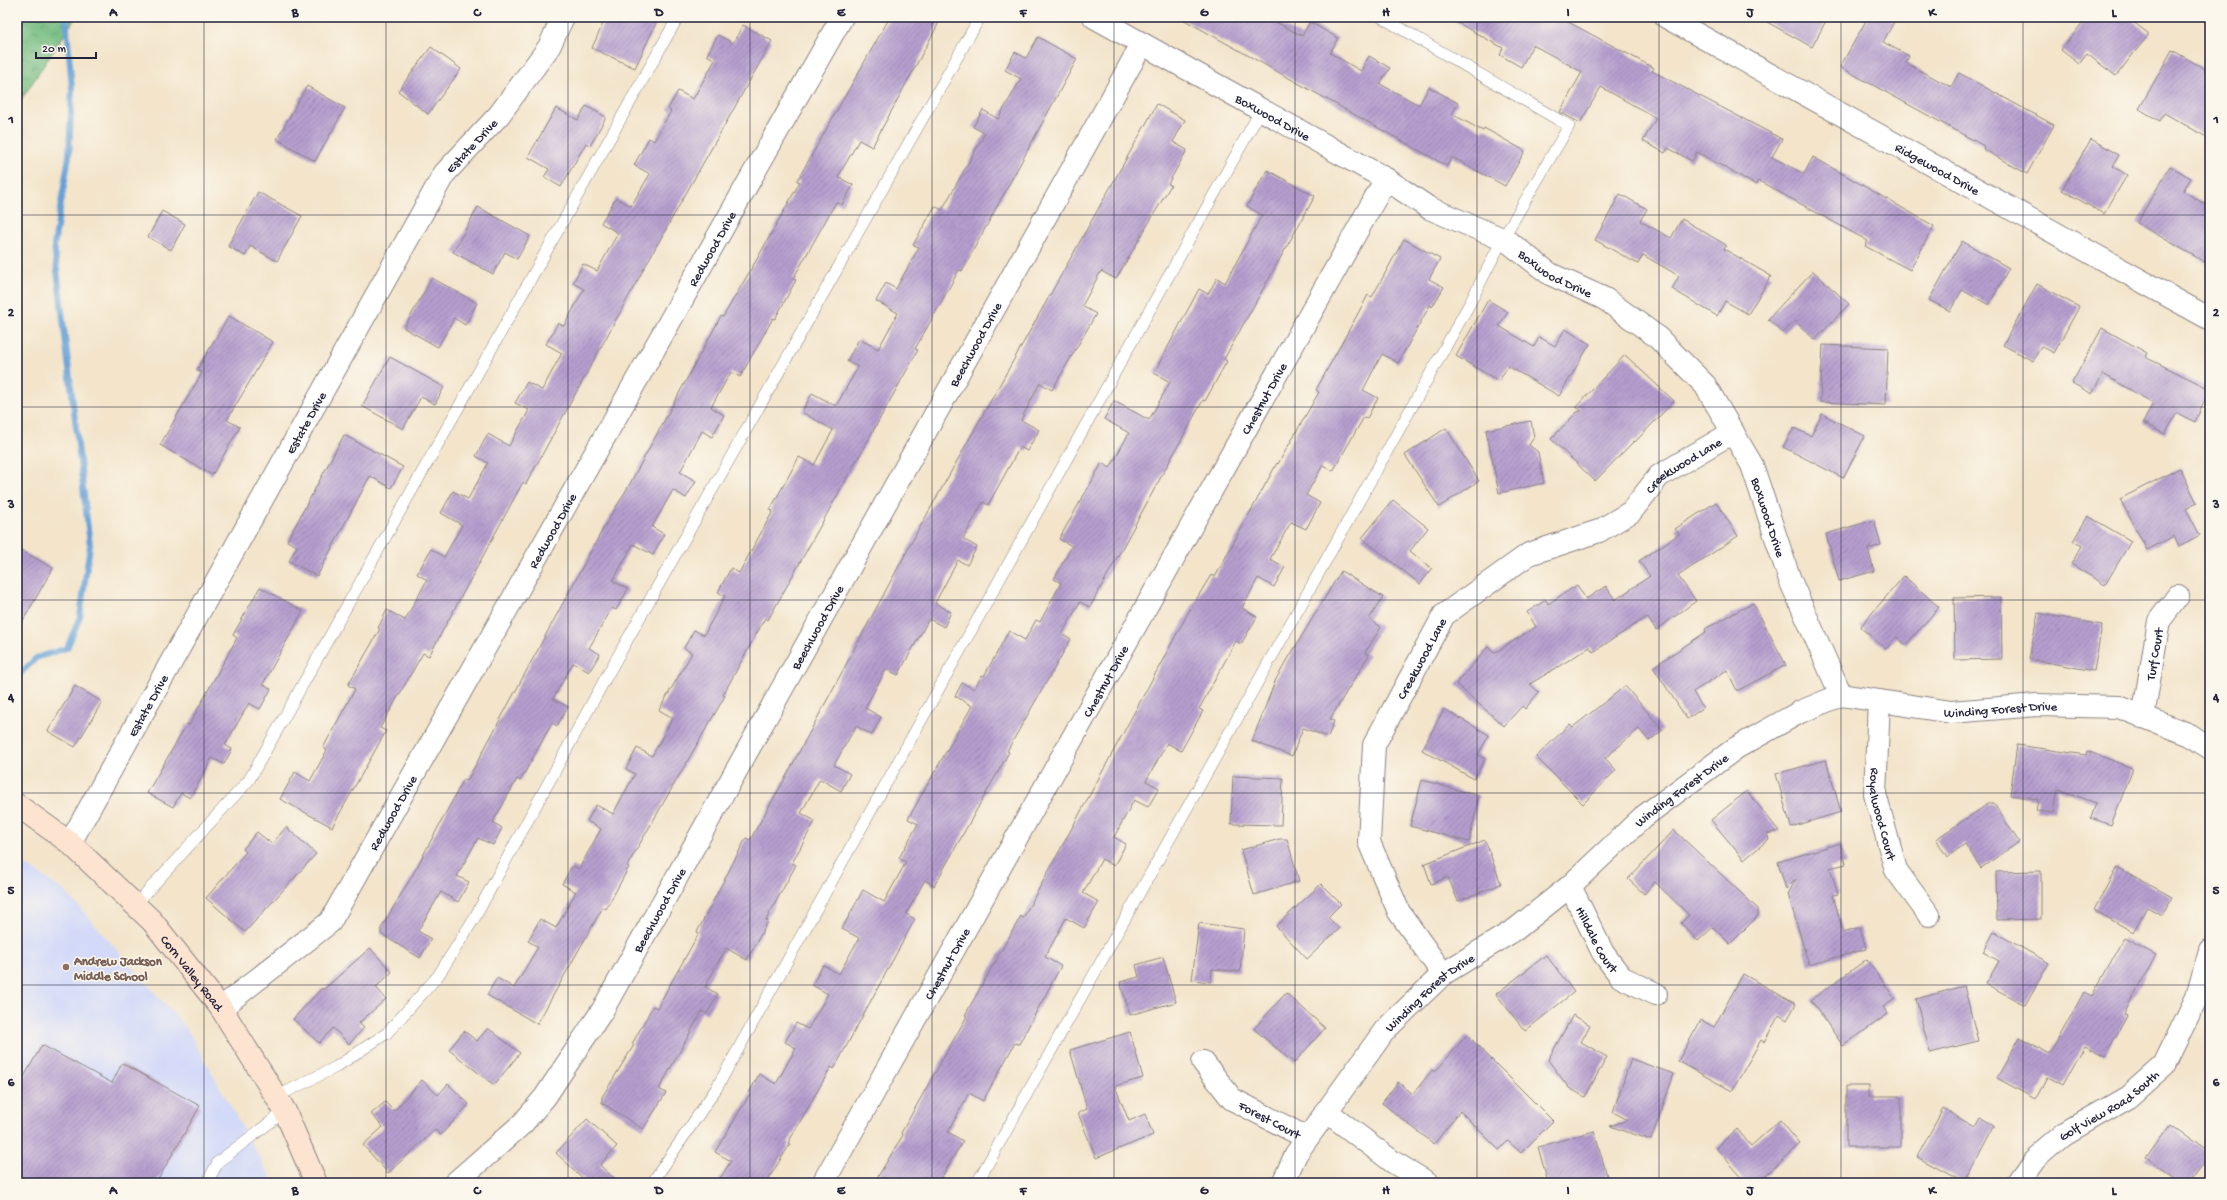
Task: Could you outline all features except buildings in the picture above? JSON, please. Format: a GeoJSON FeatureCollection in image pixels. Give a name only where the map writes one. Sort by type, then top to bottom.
{"type":"FeatureCollection","features":[{"type":"Feature","properties":{"kind":"main road","name":"Corn Valley Road"},"geometry":{"type":"LineString","coordinates":[[17,805],[70,843],[152,921],[221,1008],[280,1104],[316,1183]]}},
{"type":"Feature","properties":{"kind":"street","name":"Estate Drive"},"geometry":{"type":"LineString","coordinates":[[70,843],[444,174],[499,115],[549,47],[563,17]]}},
{"type":"Feature","properties":{"kind":"street","name":"Redwood Drive"},"geometry":{"type":"LineString","coordinates":[[221,1008],[330,922],[842,17]]}},
{"type":"Feature","properties":{"kind":"street","name":"Boxwood Drive"},"geometry":{"type":"LineString","coordinates":[[1094,17],[1386,179],[1429,208],[1502,240],[1550,274],[1604,299],[1656,336],[1705,385],[1752,465],[1790,580],[1841,695]]}},
{"type":"Feature","properties":{"kind":"street","name":"Ridgewood Drive"},"geometry":{"type":"LineString","coordinates":[[1666,17],[2210,319]]}},
{"type":"Feature","properties":{"kind":"street","name":"Beechwood Drive"},"geometry":{"type":"LineString","coordinates":[[455,1183],[522,1123],[545,1097],[602,1011],[1142,44]]}},
{"type":"Feature","properties":{"kind":"street","name":"Chestnut Drive"},"geometry":{"type":"LineString","coordinates":[[823,1183],[1386,179]]}},
{"type":"Feature","properties":{"kind":"street","name":"Creekwood Lane"},"geometry":{"type":"LineString","coordinates":[[1443,974],[1399,912],[1369,842],[1374,745],[1444,615],[1529,554],[1600,531],[1631,512],[1659,476],[1732,432]]}},
{"type":"Feature","properties":{"kind":"street","name":"Turf Court"},"geometry":{"type":"LineString","coordinates":[[2144,717],[2159,621],[2178,596]]}},
{"type":"Feature","properties":{"kind":"street","name":"Winding Forest Drive"},"geometry":{"type":"LineString","coordinates":[[1283,1183],[1296,1154],[1385,1030],[1443,974],[1516,929],[1570,886],[1643,817],[1736,748],[1800,712],[1841,695],[1951,712],[2037,705],[2119,707],[2190,735],[2210,748]]}},
{"type":"Feature","properties":{"kind":"street","name":"Royalwood Court"},"geometry":{"type":"LineString","coordinates":[[1879,701],[1875,794],[1896,870],[1929,915]]}},
{"type":"Feature","properties":{"kind":"street","name":"Hilldale Court"},"geometry":{"type":"LineString","coordinates":[[1570,886],[1603,953],[1620,976],[1656,994]]}},
{"type":"Feature","properties":{"kind":"street","name":"Golf View Road South"},"geometry":{"type":"LineString","coordinates":[[2018,1183],[2035,1159],[2064,1134],[2128,1097],[2164,1065],[2197,997],[2210,950]]}},
{"type":"Feature","properties":{"kind":"street","name":"Forest Court"},"geometry":{"type":"LineString","coordinates":[[1203,1062],[1232,1099],[1307,1138]]}},
{"type":"Feature","properties":{"kind":"street"},"geometry":{"type":"LineString","coordinates":[[1326,1111],[1393,1162],[1428,1183]]}},
{"type":"Feature","properties":{"kind":"lane"},"geometry":{"type":"LineString","coordinates":[[135,905],[249,780],[678,17]]}},
{"type":"Feature","properties":{"kind":"lane"},"geometry":{"type":"LineString","coordinates":[[207,1183],[218,1162],[280,1104],[387,1033],[438,976],[475,917],[609,672],[980,17]]}},
{"type":"Feature","properties":{"kind":"lane"},"geometry":{"type":"LineString","coordinates":[[977,1183],[1462,316],[1502,240],[1569,126],[1381,17]]}},
{"type":"Feature","properties":{"kind":"lane"},"geometry":{"type":"LineString","coordinates":[[652,1183],[716,1089],[1261,110]]}},
{"type":"Feature","properties":{"kind":"shaded area","name":"Andrew Jackson Middle School"},"geometry":{"type":"Polygon","coordinates":[[[17,859],[66,892],[187,1029],[274,1183],[17,1183],[17,859]]]}},
{"type":"Feature","properties":{"kind":"green space"},"geometry":{"type":"Polygon","coordinates":[[[17,17],[76,17],[17,106],[17,17]]]}},
{"type":"Feature","properties":{"kind":"waterway"},"geometry":{"type":"LineString","coordinates":[[17,677],[36,658],[67,648],[80,617],[90,545],[54,245],[69,156],[72,89],[66,17]]}},
{"type":"Feature","properties":{"kind":"place","name":"Andrew Jackson Middle School"},"geometry":{"type":"Point","coordinates":[66,967]}}]}
